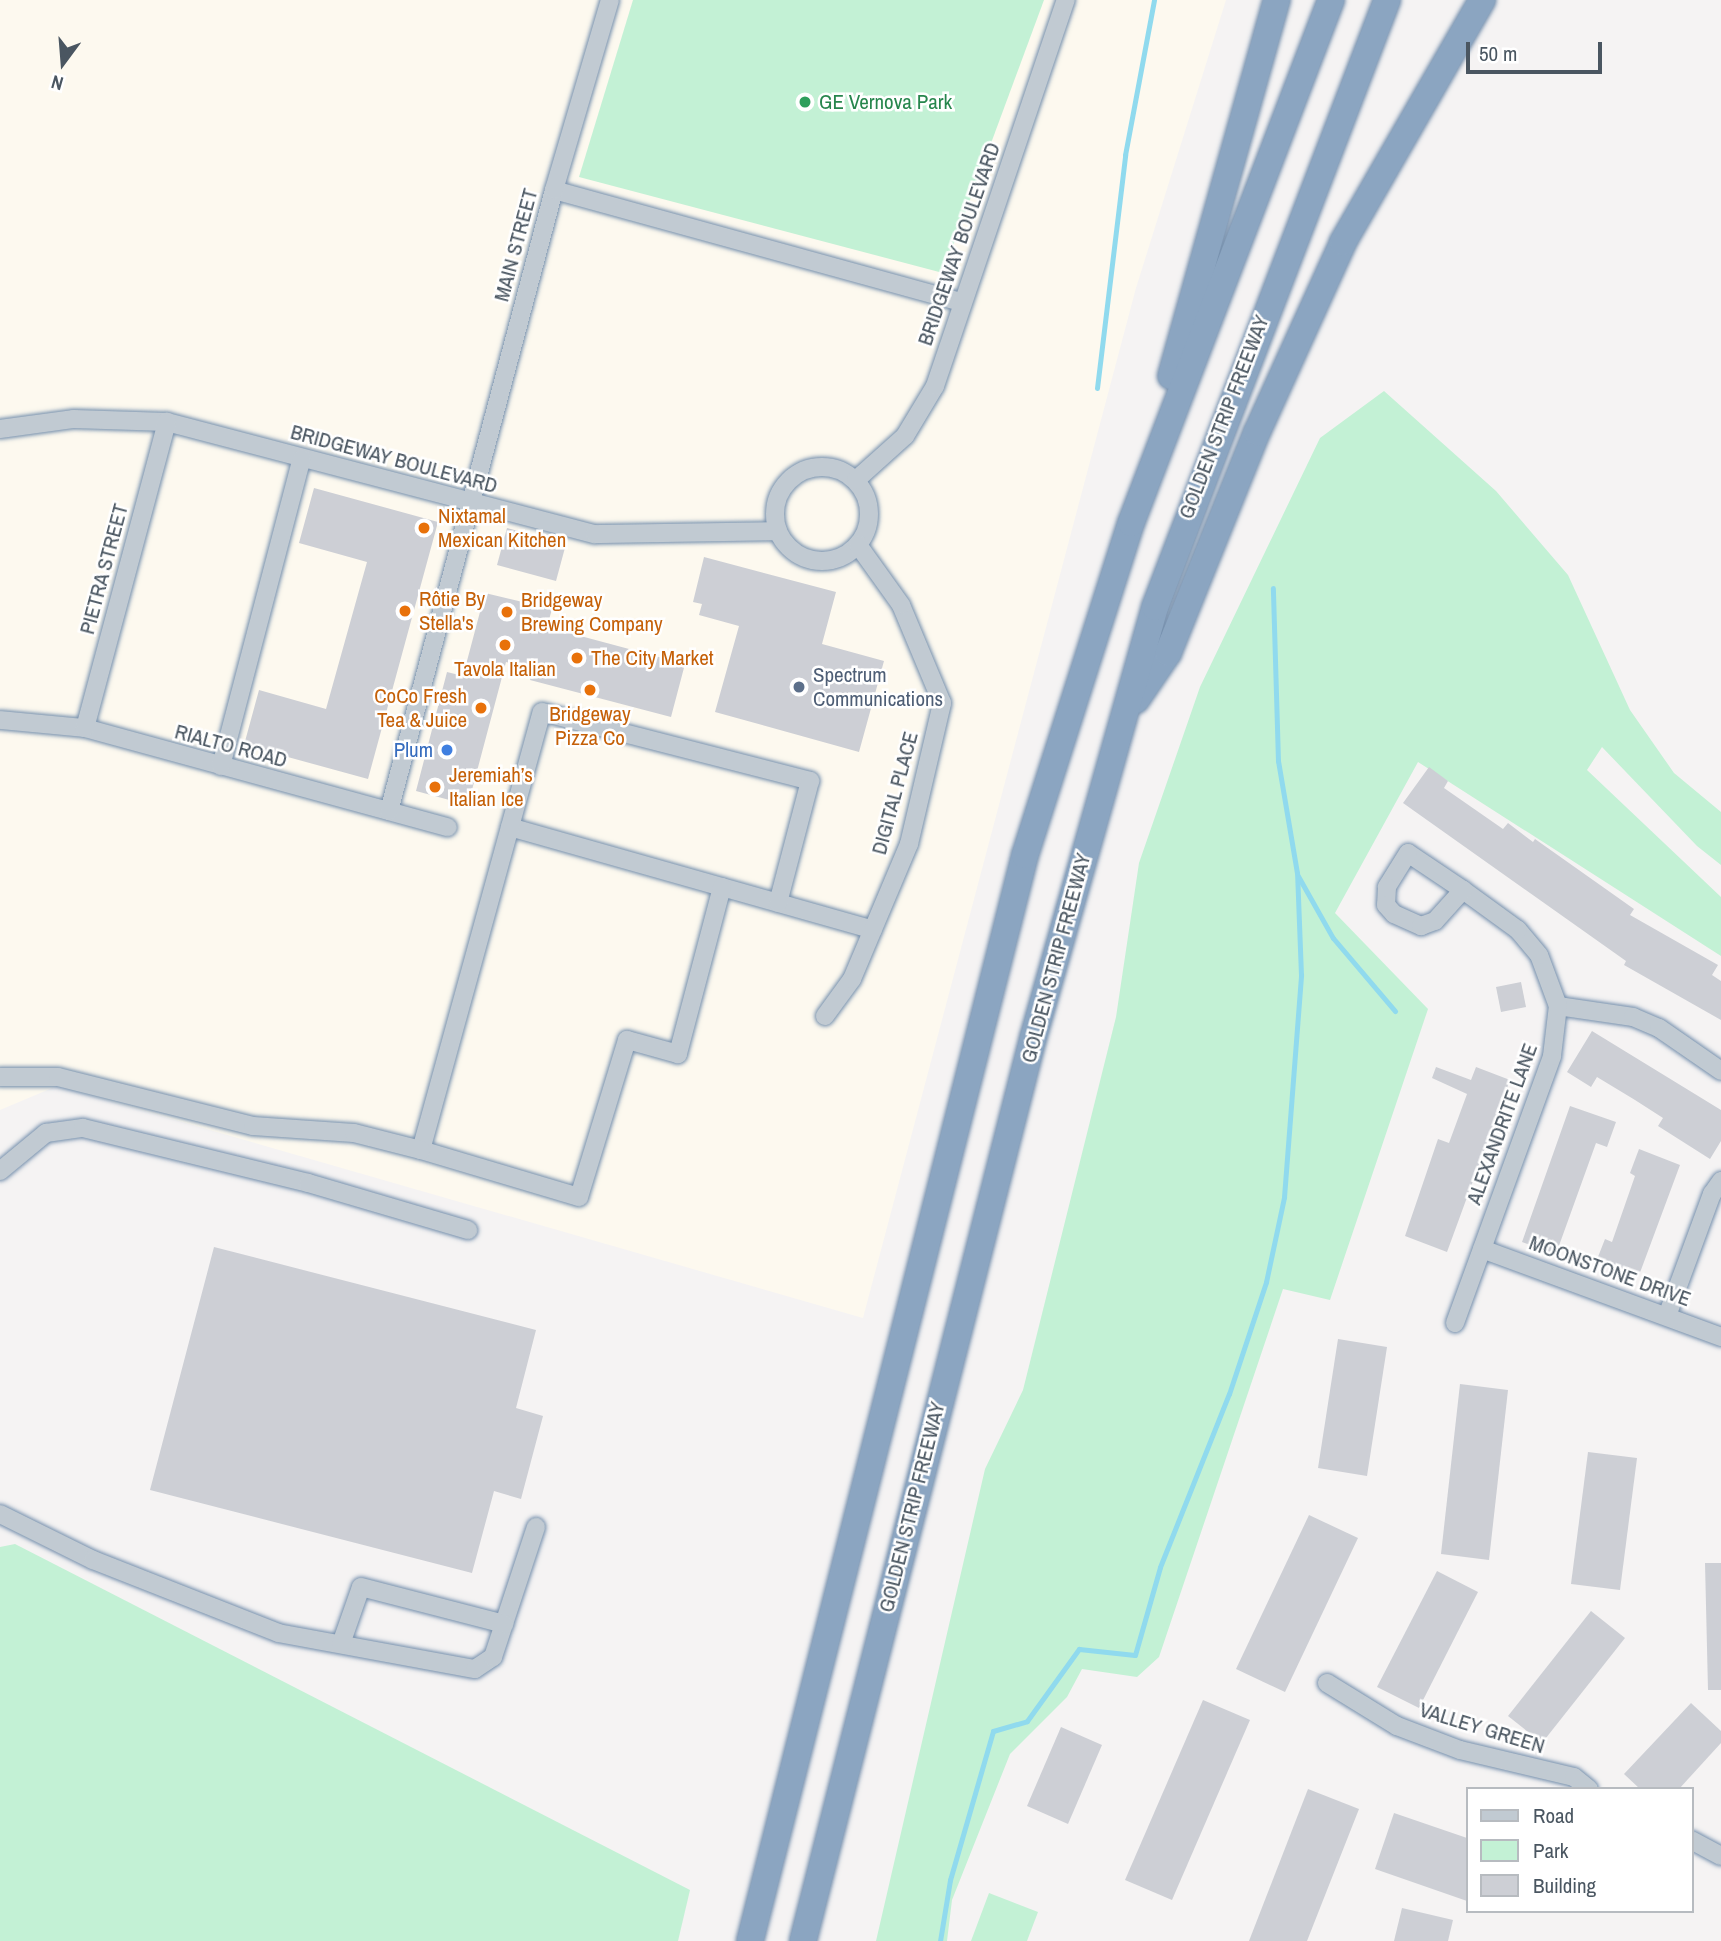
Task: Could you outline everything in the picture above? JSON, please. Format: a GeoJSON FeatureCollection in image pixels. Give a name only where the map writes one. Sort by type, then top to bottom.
{"type":"FeatureCollection","features":[{"type":"Feature","properties":{"kind":"highway"},"geometry":{"type":"LineString","coordinates":[[750,1941],[1004,934],[1131,523],[1277,0]]}},
{"type":"Feature","properties":{"kind":"highway"},"geometry":{"type":"LineString","coordinates":[[1131,523],[1331,0]]}},
{"type":"Feature","properties":{"kind":"highway","name":"GOLDEN STRIP FREEWAY"},"geometry":{"type":"LineString","coordinates":[[803,1941],[1030,1051],[1123,719],[1185,519],[1387,0]]}},
{"type":"Feature","properties":{"kind":"highway"},"geometry":{"type":"LineString","coordinates":[[1123,719],[1168,653],[1257,432],[1343,242],[1482,0]]}},
{"type":"Feature","properties":{"kind":"street","name":"MAIN STREET"},"geometry":{"type":"LineString","coordinates":[[389,811],[554,190],[610,0]]}},
{"type":"Feature","properties":{"kind":"street","name":"BRIDGEWAY BOULEVARD"},"geometry":{"type":"LineString","coordinates":[[856,480],[905,436],[935,386],[960,302],[1066,0]]}},
{"type":"Feature","properties":{"kind":"street"},"geometry":{"type":"LineString","coordinates":[[554,190],[960,302]]}},
{"type":"Feature","properties":{"kind":"street","name":"BRIDGEWAY BOULEVARD"},"geometry":{"type":"LineString","coordinates":[[0,429],[74,419],[167,422],[595,534],[778,531]]}},
{"type":"Feature","properties":{"kind":"street","name":"PIETRA STREET"},"geometry":{"type":"LineString","coordinates":[[85,728],[167,422]]}},
{"type":"Feature","properties":{"kind":"street"},"geometry":{"type":"LineString","coordinates":[[221,766],[302,458]]}},
{"type":"Feature","properties":{"kind":"street"},"geometry":{"type":"LineString","coordinates":[[827,466],[856,480],[869,505],[868,526],[858,545],[838,558],[814,561],[787,545],[778,531],[777,500],[796,474],[827,466]]}},
{"type":"Feature","properties":{"kind":"street","name":"DIGITAL PLACE"},"geometry":{"type":"LineString","coordinates":[[825,1016],[852,979],[909,844],[942,703],[901,605],[858,545]]}},
{"type":"Feature","properties":{"kind":"street"},"geometry":{"type":"LineString","coordinates":[[421,1150],[542,712],[810,781],[778,904]]}},
{"type":"Feature","properties":{"kind":"street","name":"RIALTO ROAD"},"geometry":{"type":"LineString","coordinates":[[0,720],[85,728],[448,827]]}},
{"type":"Feature","properties":{"kind":"street"},"geometry":{"type":"LineString","coordinates":[[510,827],[873,930]]}},
{"type":"Feature","properties":{"kind":"street","name":"ALEXANDRITE LANE"},"geometry":{"type":"LineString","coordinates":[[1455,1323],[1552,1056],[1558,1006],[1539,956],[1518,930],[1463,890],[1408,853],[1387,887],[1386,905],[1394,914],[1421,926],[1435,921],[1463,890]]}},
{"type":"Feature","properties":{"kind":"street"},"geometry":{"type":"LineString","coordinates":[[0,1077],[58,1077],[253,1126],[354,1133],[421,1150],[579,1198],[627,1040],[678,1054],[722,887]]}},
{"type":"Feature","properties":{"kind":"street"},"geometry":{"type":"LineString","coordinates":[[1558,1006],[1633,1017],[1659,1028],[1721,1071]]}},
{"type":"Feature","properties":{"kind":"street"},"geometry":{"type":"LineString","coordinates":[[0,1171],[46,1133],[83,1128],[308,1183],[468,1230]]}},
{"type":"Feature","properties":{"kind":"street"},"geometry":{"type":"LineString","coordinates":[[1667,1316],[1718,1192]]}},
{"type":"Feature","properties":{"kind":"street","name":"MOONSTONE DRIVE"},"geometry":{"type":"LineString","coordinates":[[1482,1249],[1721,1337]]}},
{"type":"Feature","properties":{"kind":"street"},"geometry":{"type":"LineString","coordinates":[[0,1514],[93,1560],[278,1633],[475,1669],[493,1657],[536,1527]]}},
{"type":"Feature","properties":{"kind":"street"},"geometry":{"type":"LineString","coordinates":[[341,1644],[360,1587],[504,1624]]}},
{"type":"Feature","properties":{"kind":"street","name":"VALLEY GREEN"},"geometry":{"type":"LineString","coordinates":[[1327,1683],[1397,1726],[1460,1750],[1574,1777],[1586,1787]]}},
{"type":"Feature","properties":{"kind":"street"},"geometry":{"type":"LineString","coordinates":[[1693,1841],[1721,1856]]}},
{"type":"Feature","properties":{"kind":"shaded area"},"geometry":{"type":"Polygon","coordinates":[[[0,0],[1226,0],[1136,288],[863,1318],[57,1086],[0,1110],[0,0]]]}},
{"type":"Feature","properties":{"kind":"green space","name":"GE Vernova Park"},"geometry":{"type":"Polygon","coordinates":[[[633,0],[1044,0],[943,273],[579,177],[633,0]]]}},
{"type":"Feature","properties":{"kind":"green space"},"geometry":{"type":"Polygon","coordinates":[[[1384,391],[1496,491],[1568,575],[1630,710],[1674,773],[1721,812],[1721,865],[1697,846],[1602,747],[1587,770],[1721,897],[1721,956],[1418,762],[1335,913],[1428,1009],[1330,1300],[1283,1289],[1159,1657],[1137,1677],[1082,1669],[1067,1697],[1010,1754],[952,1900],[947,1941],[876,1941],[985,1469],[1023,1390],[1116,1017],[1139,863],[1200,687],[1320,438],[1384,391]]]}},
{"type":"Feature","properties":{"kind":"green space"},"geometry":{"type":"Polygon","coordinates":[[[15,1544],[690,1890],[678,1941],[0,1941],[0,1547],[15,1544]]]}},
{"type":"Feature","properties":{"kind":"green space"},"geometry":{"type":"Polygon","coordinates":[[[989,1893],[1038,1912],[1027,1941],[971,1941],[989,1893]]]}},
{"type":"Feature","properties":{"kind":"building"},"geometry":{"type":"Polygon","coordinates":[[[314,488],[438,522],[368,779],[244,745],[259,690],[326,709],[367,562],[299,543],[314,488]]]}},
{"type":"Feature","properties":{"kind":"building"},"geometry":{"type":"Polygon","coordinates":[[[507,528],[566,544],[556,581],[497,565],[507,528]]]}},
{"type":"Feature","properties":{"kind":"building","name":"Spectrum Communications"},"geometry":{"type":"Polygon","coordinates":[[[704,557],[836,592],[822,644],[884,661],[859,752],[715,712],[739,626],[699,615],[702,604],[693,602],[704,557]]]}},
{"type":"Feature","properties":{"kind":"building","name":"The City Market"},"geometry":{"type":"Polygon","coordinates":[[[485,593],[552,609],[547,627],[685,664],[671,717],[530,680],[533,669],[506,662],[468,805],[416,791],[447,672],[463,676],[485,593]]]}},
{"type":"Feature","properties":{"kind":"building"},"geometry":{"type":"Polygon","coordinates":[[[1429,767],[1448,781],[1444,788],[1503,829],[1508,823],[1533,842],[1535,839],[1634,909],[1630,915],[1718,965],[1712,975],[1721,981],[1721,1020],[1624,965],[1626,961],[1403,803],[1429,767]]]}},
{"type":"Feature","properties":{"kind":"building"},"geometry":{"type":"Polygon","coordinates":[[[1521,982],[1526,1007],[1501,1012],[1496,987],[1521,982]]]}},
{"type":"Feature","properties":{"kind":"building"},"geometry":{"type":"Polygon","coordinates":[[[1592,1031],[1721,1110],[1721,1141],[1710,1159],[1658,1126],[1663,1118],[1635,1100],[1597,1077],[1591,1087],[1567,1072],[1592,1031]]]}},
{"type":"Feature","properties":{"kind":"building"},"geometry":{"type":"Polygon","coordinates":[[[1436,1067],[1471,1080],[1476,1067],[1510,1080],[1447,1252],[1405,1236],[1438,1139],[1449,1143],[1467,1094],[1432,1078],[1436,1067]]]}},
{"type":"Feature","properties":{"kind":"building"},"geometry":{"type":"Polygon","coordinates":[[[1570,1106],[1616,1122],[1607,1147],[1596,1143],[1556,1254],[1522,1242],[1570,1106]]]}},
{"type":"Feature","properties":{"kind":"building"},"geometry":{"type":"Polygon","coordinates":[[[1639,1149],[1680,1165],[1638,1278],[1596,1262],[1605,1239],[1612,1242],[1635,1176],[1630,1173],[1639,1149]]]}},
{"type":"Feature","properties":{"kind":"building"},"geometry":{"type":"Polygon","coordinates":[[[214,1247],[536,1330],[516,1408],[543,1416],[521,1499],[494,1491],[472,1573],[150,1490],[214,1247]]]}},
{"type":"Feature","properties":{"kind":"building"},"geometry":{"type":"Polygon","coordinates":[[[1338,1339],[1387,1347],[1367,1476],[1318,1468],[1338,1339]]]}},
{"type":"Feature","properties":{"kind":"building"},"geometry":{"type":"Polygon","coordinates":[[[1460,1384],[1508,1390],[1489,1560],[1441,1554],[1460,1384]]]}},
{"type":"Feature","properties":{"kind":"building"},"geometry":{"type":"Polygon","coordinates":[[[1588,1452],[1637,1458],[1620,1590],[1571,1584],[1588,1452]]]}},
{"type":"Feature","properties":{"kind":"building"},"geometry":{"type":"Polygon","coordinates":[[[1309,1515],[1358,1538],[1285,1692],[1236,1669],[1309,1515]]]}},
{"type":"Feature","properties":{"kind":"building"},"geometry":{"type":"Polygon","coordinates":[[[1705,1563],[1721,1563],[1721,1690],[1708,1690],[1705,1563]]]}},
{"type":"Feature","properties":{"kind":"building"},"geometry":{"type":"Polygon","coordinates":[[[1437,1571],[1478,1592],[1419,1708],[1377,1687],[1437,1571]]]}},
{"type":"Feature","properties":{"kind":"building"},"geometry":{"type":"Polygon","coordinates":[[[1591,1611],[1625,1638],[1542,1743],[1508,1716],[1591,1611]]]}},
{"type":"Feature","properties":{"kind":"building"},"geometry":{"type":"Polygon","coordinates":[[[1203,1700],[1250,1720],[1172,1900],[1125,1880],[1203,1700]]]}},
{"type":"Feature","properties":{"kind":"building"},"geometry":{"type":"Polygon","coordinates":[[[1691,1703],[1721,1731],[1721,1743],[1681,1787],[1638,1787],[1624,1774],[1691,1703]]]}},
{"type":"Feature","properties":{"kind":"building"},"geometry":{"type":"Polygon","coordinates":[[[1061,1727],[1102,1745],[1068,1824],[1027,1806],[1061,1727]]]}},
{"type":"Feature","properties":{"kind":"building"},"geometry":{"type":"Polygon","coordinates":[[[1308,1789],[1359,1809],[1307,1941],[1249,1941],[1308,1789]]]}},
{"type":"Feature","properties":{"kind":"building"},"geometry":{"type":"Polygon","coordinates":[[[1394,1813],[1466,1838],[1466,1901],[1375,1869],[1394,1813]]]}},
{"type":"Feature","properties":{"kind":"building"},"geometry":{"type":"Polygon","coordinates":[[[1402,1908],[1453,1920],[1448,1941],[1394,1941],[1402,1908]]]}},
{"type":"Feature","properties":{"kind":"waterway"},"geometry":{"type":"LineString","coordinates":[[1097,388],[1125,155],[1154,0]]}},
{"type":"Feature","properties":{"kind":"waterway"},"geometry":{"type":"LineString","coordinates":[[940,1941],[950,1880],[993,1731],[1027,1721],[1079,1649],[1135,1655],[1160,1567],[1229,1394],[1266,1282],[1284,1197],[1301,975],[1297,873],[1278,761],[1273,588]]}},
{"type":"Feature","properties":{"kind":"waterway"},"geometry":{"type":"LineString","coordinates":[[1298,876],[1333,938],[1395,1011]]}},
{"type":"Feature","properties":{"kind":"place","name":"GE Vernova Park"},"geometry":{"type":"Point","coordinates":[805,102]}},
{"type":"Feature","properties":{"kind":"place","name":"Nixtamal Mexican Kitchen"},"geometry":{"type":"Point","coordinates":[424,528]}},
{"type":"Feature","properties":{"kind":"place","name":"Rôtie By Stella's"},"geometry":{"type":"Point","coordinates":[405,611]}},
{"type":"Feature","properties":{"kind":"place","name":"Bridgeway Brewing Company"},"geometry":{"type":"Point","coordinates":[507,612]}},
{"type":"Feature","properties":{"kind":"place","name":"Tavola Italian"},"geometry":{"type":"Point","coordinates":[505,645]}},
{"type":"Feature","properties":{"kind":"place","name":"The City Market"},"geometry":{"type":"Point","coordinates":[577,658]}},
{"type":"Feature","properties":{"kind":"place","name":"Spectrum Communications"},"geometry":{"type":"Point","coordinates":[799,687]}},
{"type":"Feature","properties":{"kind":"place","name":"Bridgeway Pizza Co"},"geometry":{"type":"Point","coordinates":[590,690]}},
{"type":"Feature","properties":{"kind":"place","name":"CoCo Fresh Tea & Juice"},"geometry":{"type":"Point","coordinates":[481,708]}},
{"type":"Feature","properties":{"kind":"place","name":"Plum"},"geometry":{"type":"Point","coordinates":[447,750]}},
{"type":"Feature","properties":{"kind":"place","name":"Jeremiah’s Italian Ice"},"geometry":{"type":"Point","coordinates":[435,787]}}]}
